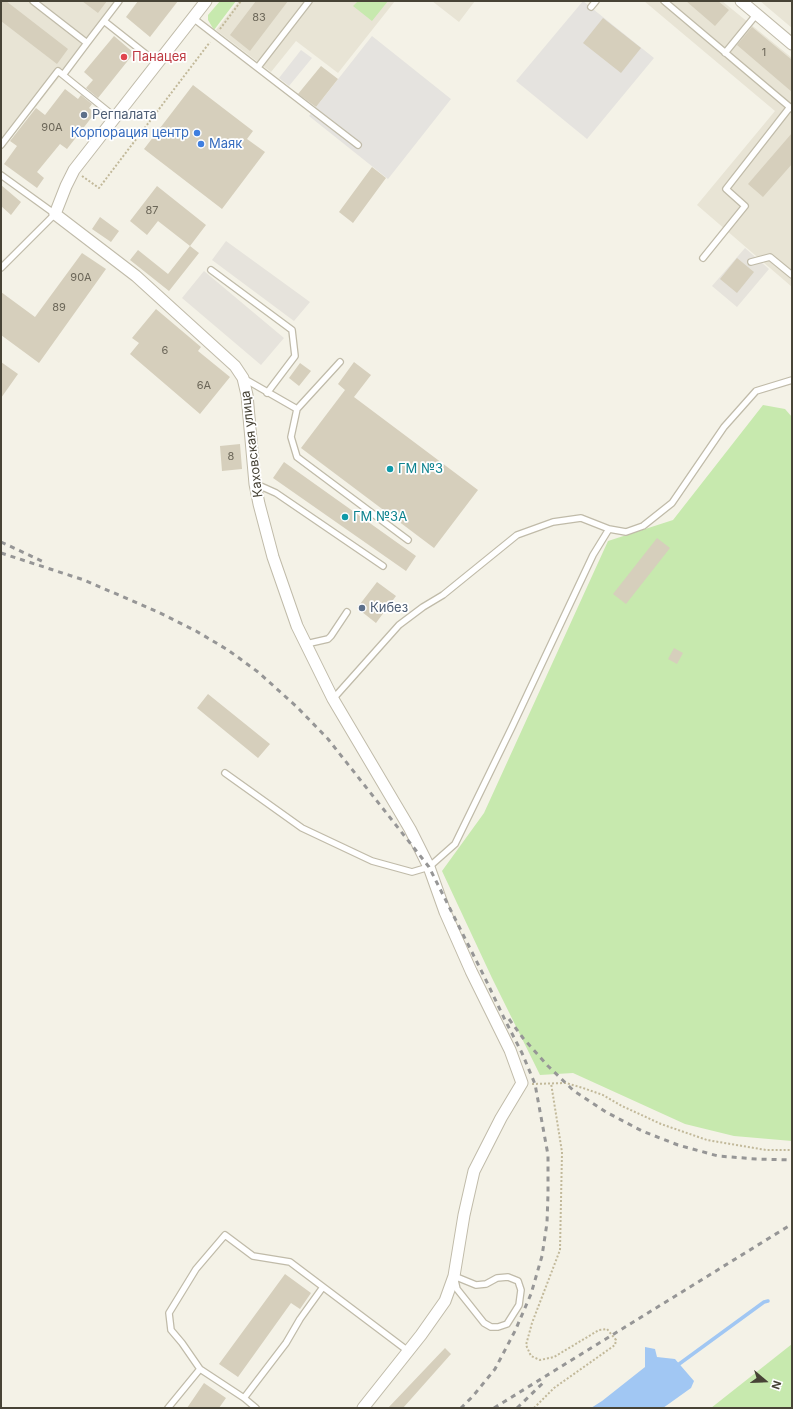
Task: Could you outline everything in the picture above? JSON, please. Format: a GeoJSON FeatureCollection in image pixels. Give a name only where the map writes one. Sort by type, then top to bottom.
{"type":"FeatureCollection","features":[{"type":"Feature","properties":{"kind":"street"},"geometry":{"type":"LineString","coordinates":[[55,214],[74,170],[206,1]]}},
{"type":"Feature","properties":{"kind":"street"},"geometry":{"type":"LineString","coordinates":[[741,1],[792,44]]}},
{"type":"Feature","properties":{"kind":"street","name":"Каховская улица"},"geometry":{"type":"LineString","coordinates":[[55,214],[136,276],[235,366],[243,378],[247,395],[255,484],[259,504],[272,557],[297,626],[333,699],[410,829],[429,867],[445,912],[471,971],[510,1050],[522,1083]]}},
{"type":"Feature","properties":{"kind":"street"},"geometry":{"type":"LineString","coordinates":[[363,1408],[421,1335],[445,1301],[454,1276],[464,1215],[474,1171],[501,1118],[522,1083]]}},
{"type":"Feature","properties":{"kind":"lane"},"geometry":{"type":"LineString","coordinates":[[33,1],[87,43]]}},
{"type":"Feature","properties":{"kind":"lane"},"geometry":{"type":"LineString","coordinates":[[63,75],[119,1]]}},
{"type":"Feature","properties":{"kind":"lane"},"geometry":{"type":"LineString","coordinates":[[258,68],[309,1]]}},
{"type":"Feature","properties":{"kind":"lane"},"geometry":{"type":"LineString","coordinates":[[591,7],[596,1]]}},
{"type":"Feature","properties":{"kind":"lane"},"geometry":{"type":"LineString","coordinates":[[664,1],[791,108],[726,189],[745,206],[703,258]]}},
{"type":"Feature","properties":{"kind":"lane"},"geometry":{"type":"LineString","coordinates":[[724,53],[756,15]]}},
{"type":"Feature","properties":{"kind":"lane"},"geometry":{"type":"LineString","coordinates":[[194,18],[358,145]]}},
{"type":"Feature","properties":{"kind":"lane"},"geometry":{"type":"LineString","coordinates":[[104,21],[157,63]]}},
{"type":"Feature","properties":{"kind":"lane"},"geometry":{"type":"LineString","coordinates":[[2,142],[58,71],[116,117]]}},
{"type":"Feature","properties":{"kind":"lane"},"geometry":{"type":"LineString","coordinates":[[1,175],[55,214],[1,268]]}},
{"type":"Feature","properties":{"kind":"lane"},"geometry":{"type":"LineString","coordinates":[[751,262],[770,257],[792,275]]}},
{"type":"Feature","properties":{"kind":"lane"},"geometry":{"type":"LineString","coordinates":[[211,270],[292,330],[295,356],[268,393]]}},
{"type":"Feature","properties":{"kind":"lane"},"geometry":{"type":"LineString","coordinates":[[340,362],[297,409],[292,437],[297,457],[408,540]]}},
{"type":"Feature","properties":{"kind":"lane"},"geometry":{"type":"LineString","coordinates":[[243,378],[297,409]]}},
{"type":"Feature","properties":{"kind":"lane"},"geometry":{"type":"LineString","coordinates":[[333,699],[399,624],[443,595],[517,535],[553,522],[582,518],[609,529],[626,532],[642,526],[672,503],[724,427],[756,391],[792,380]]}},
{"type":"Feature","properties":{"kind":"lane"},"geometry":{"type":"LineString","coordinates":[[255,484],[276,493],[383,566]]}},
{"type":"Feature","properties":{"kind":"lane"},"geometry":{"type":"LineString","coordinates":[[225,773],[302,828],[372,860],[412,872],[429,867],[455,844],[593,555],[609,529]]}},
{"type":"Feature","properties":{"kind":"lane"},"geometry":{"type":"LineString","coordinates":[[306,644],[328,639],[347,612]]}},
{"type":"Feature","properties":{"kind":"lane"},"geometry":{"type":"LineString","coordinates":[[256,1408],[244,1398],[200,1369],[171,1330],[169,1313],[196,1268],[225,1235],[253,1256],[290,1262],[408,1351]]}},
{"type":"Feature","properties":{"kind":"lane"},"geometry":{"type":"LineString","coordinates":[[454,1276],[476,1285],[486,1284],[497,1278],[508,1277],[518,1281],[521,1290],[518,1304],[507,1324],[498,1327],[491,1327],[484,1323],[458,1288],[454,1276]]}},
{"type":"Feature","properties":{"kind":"lane"},"geometry":{"type":"LineString","coordinates":[[244,1398],[286,1343],[300,1319],[323,1287]]}},
{"type":"Feature","properties":{"kind":"lane"},"geometry":{"type":"LineString","coordinates":[[168,1408],[200,1369]]}},
{"type":"Feature","properties":{"kind":"path"},"geometry":{"type":"LineString","coordinates":[[74,170],[99,188],[241,1]]}},
{"type":"Feature","properties":{"kind":"path"},"geometry":{"type":"LineString","coordinates":[[522,1083],[566,1083],[603,1095],[622,1106],[661,1124],[707,1140],[766,1150],[792,1150]]}},
{"type":"Feature","properties":{"kind":"path"},"geometry":{"type":"LineString","coordinates":[[534,1408],[554,1388],[615,1345],[616,1340],[607,1329],[599,1330],[554,1357],[540,1360],[531,1356],[526,1345],[532,1323],[560,1250],[562,1152],[551,1084]]}},
{"type":"Feature","properties":{"kind":"shaded area"},"geometry":{"type":"Polygon","coordinates":[[[1,1],[119,1],[1,151],[1,1]]]}},
{"type":"Feature","properties":{"kind":"shaded area"},"geometry":{"type":"Polygon","coordinates":[[[239,1],[395,1],[338,73],[296,41],[271,72],[216,30],[239,1]]]}},
{"type":"Feature","properties":{"kind":"shaded area"},"geometry":{"type":"Polygon","coordinates":[[[432,1],[475,1],[459,22],[432,1]]]}},
{"type":"Feature","properties":{"kind":"shaded area"},"geometry":{"type":"Polygon","coordinates":[[[583,1],[654,58],[587,139],[516,81],[583,1]]]}},
{"type":"Feature","properties":{"kind":"shaded area"},"geometry":{"type":"Polygon","coordinates":[[[644,1],[722,1],[792,58],[792,287],[697,205],[775,111],[644,1]]]}},
{"type":"Feature","properties":{"kind":"shaded area"},"geometry":{"type":"Polygon","coordinates":[[[760,1],[792,1],[792,28],[760,1]]]}},
{"type":"Feature","properties":{"kind":"shaded area"},"geometry":{"type":"Polygon","coordinates":[[[372,36],[451,99],[388,179],[309,116],[372,36]]]}},
{"type":"Feature","properties":{"kind":"shaded area"},"geometry":{"type":"Polygon","coordinates":[[[301,50],[312,58],[289,86],[279,78],[301,50]]]}},
{"type":"Feature","properties":{"kind":"shaded area"},"geometry":{"type":"Polygon","coordinates":[[[226,241],[310,302],[294,321],[212,260],[226,241]]]}},
{"type":"Feature","properties":{"kind":"shaded area"},"geometry":{"type":"Polygon","coordinates":[[[745,248],[769,269],[737,307],[712,286],[745,248]]]}},
{"type":"Feature","properties":{"kind":"shaded area"},"geometry":{"type":"Polygon","coordinates":[[[204,271],[284,338],[261,365],[182,298],[204,271]]]}},
{"type":"Feature","properties":{"kind":"green space"},"geometry":{"type":"Polygon","coordinates":[[[220,1],[236,1],[214,30],[208,20],[208,15],[220,1]]]}},
{"type":"Feature","properties":{"kind":"green space"},"geometry":{"type":"Polygon","coordinates":[[[358,1],[388,1],[372,21],[353,6],[358,1]]]}},
{"type":"Feature","properties":{"kind":"green space"},"geometry":{"type":"Polygon","coordinates":[[[763,405],[785,409],[792,417],[792,1141],[734,1136],[685,1124],[573,1073],[540,1075],[492,978],[442,871],[484,813],[608,541],[673,520],[763,405]]]}},
{"type":"Feature","properties":{"kind":"green space"},"geometry":{"type":"Polygon","coordinates":[[[792,1344],[792,1408],[711,1408],[792,1344]]]}},
{"type":"Feature","properties":{"kind":"water"},"geometry":{"type":"Polygon","coordinates":[[[645,1347],[655,1349],[657,1357],[675,1359],[694,1381],[691,1388],[663,1408],[591,1408],[645,1367],[645,1347]]]}},
{"type":"Feature","properties":{"kind":"building"},"geometry":{"type":"Polygon","coordinates":[[[1,1],[6,1],[68,49],[57,64],[1,21],[1,1]]]}},
{"type":"Feature","properties":{"kind":"building"},"geometry":{"type":"Polygon","coordinates":[[[82,1],[107,1],[98,13],[82,1]]]}},
{"type":"Feature","properties":{"kind":"building"},"geometry":{"type":"Polygon","coordinates":[[[138,1],[178,1],[150,37],[126,17],[138,1]]]}},
{"type":"Feature","properties":{"kind":"building"},"geometry":{"type":"Polygon","coordinates":[[[256,1],[288,1],[250,51],[230,35],[256,1]]]}},
{"type":"Feature","properties":{"kind":"building"},"geometry":{"type":"Polygon","coordinates":[[[686,1],[718,1],[729,10],[715,26],[686,1]]]}},
{"type":"Feature","properties":{"kind":"building"},"geometry":{"type":"Polygon","coordinates":[[[603,18],[641,48],[621,73],[583,43],[603,18]]]}},
{"type":"Feature","properties":{"kind":"building"},"geometry":{"type":"Polygon","coordinates":[[[752,27],[792,60],[792,92],[737,45],[752,27]]]}},
{"type":"Feature","properties":{"kind":"building"},"geometry":{"type":"Polygon","coordinates":[[[114,36],[134,53],[98,98],[86,88],[93,80],[84,72],[114,36]]]}},
{"type":"Feature","properties":{"kind":"building"},"geometry":{"type":"Polygon","coordinates":[[[321,66],[338,79],[316,107],[298,94],[321,66]]]}},
{"type":"Feature","properties":{"kind":"building","name":"Маяк"},"geometry":{"type":"Polygon","coordinates":[[[193,85],[253,131],[247,139],[265,152],[222,209],[144,149],[193,85]]]}},
{"type":"Feature","properties":{"kind":"building"},"geometry":{"type":"Polygon","coordinates":[[[65,89],[78,99],[81,95],[92,104],[89,108],[95,113],[67,149],[60,144],[37,172],[44,178],[37,188],[4,164],[17,146],[10,141],[36,108],[45,115],[65,89]]]}},
{"type":"Feature","properties":{"kind":"building"},"geometry":{"type":"Polygon","coordinates":[[[792,133],[792,164],[763,197],[748,184],[792,133]]]}},
{"type":"Feature","properties":{"kind":"building"},"geometry":{"type":"Polygon","coordinates":[[[372,167],[386,178],[353,223],[339,212],[372,167]]]}},
{"type":"Feature","properties":{"kind":"building"},"geometry":{"type":"Polygon","coordinates":[[[1,185],[21,202],[11,215],[1,206],[1,185]]]}},
{"type":"Feature","properties":{"kind":"building"},"geometry":{"type":"Polygon","coordinates":[[[157,186],[206,225],[190,246],[158,221],[147,235],[130,221],[157,186]]]}},
{"type":"Feature","properties":{"kind":"building"},"geometry":{"type":"Polygon","coordinates":[[[100,217],[119,231],[111,242],[92,229],[100,217]]]}},
{"type":"Feature","properties":{"kind":"building"},"geometry":{"type":"Polygon","coordinates":[[[190,246],[199,253],[169,291],[130,260],[138,250],[168,274],[190,246]]]}},
{"type":"Feature","properties":{"kind":"building"},"geometry":{"type":"Polygon","coordinates":[[[82,253],[106,269],[39,363],[1,335],[1,292],[35,317],[82,253]]]}},
{"type":"Feature","properties":{"kind":"building"},"geometry":{"type":"Polygon","coordinates":[[[737,258],[754,272],[737,293],[720,279],[737,258]]]}},
{"type":"Feature","properties":{"kind":"building"},"geometry":{"type":"Polygon","coordinates":[[[156,309],[201,347],[198,351],[230,377],[200,414],[130,354],[139,343],[132,338],[156,309]]]}},
{"type":"Feature","properties":{"kind":"building"},"geometry":{"type":"Polygon","coordinates":[[[1,362],[18,374],[1,398],[1,362]]]}},
{"type":"Feature","properties":{"kind":"building","name":"ГМ №3"},"geometry":{"type":"Polygon","coordinates":[[[354,362],[371,375],[354,397],[478,490],[434,548],[301,448],[345,390],[338,384],[354,362]]]}},
{"type":"Feature","properties":{"kind":"building"},"geometry":{"type":"Polygon","coordinates":[[[300,363],[311,371],[299,386],[289,378],[300,363]]]}},
{"type":"Feature","properties":{"kind":"building"},"geometry":{"type":"Polygon","coordinates":[[[240,444],[242,469],[222,471],[220,446],[240,444]]]}},
{"type":"Feature","properties":{"kind":"building","name":"ГМ №3А"},"geometry":{"type":"Polygon","coordinates":[[[284,462],[416,556],[406,571],[273,478],[284,462]]]}},
{"type":"Feature","properties":{"kind":"building"},"geometry":{"type":"Polygon","coordinates":[[[657,538],[670,548],[626,604],[613,594],[657,538]]]}},
{"type":"Feature","properties":{"kind":"building"},"geometry":{"type":"Polygon","coordinates":[[[377,582],[396,596],[376,623],[357,608],[377,582]]]}},
{"type":"Feature","properties":{"kind":"building"},"geometry":{"type":"Polygon","coordinates":[[[674,648],[683,653],[677,664],[668,659],[674,648]]]}},
{"type":"Feature","properties":{"kind":"building"},"geometry":{"type":"Polygon","coordinates":[[[208,694],[270,744],[258,758],[197,708],[208,694]]]}},
{"type":"Feature","properties":{"kind":"building"},"geometry":{"type":"Polygon","coordinates":[[[285,1274],[311,1293],[300,1309],[291,1303],[238,1377],[219,1364],[285,1274]]]}},
{"type":"Feature","properties":{"kind":"building"},"geometry":{"type":"Polygon","coordinates":[[[445,1348],[451,1354],[403,1408],[388,1408],[445,1348]]]}},
{"type":"Feature","properties":{"kind":"building"},"geometry":{"type":"Polygon","coordinates":[[[204,1383],[226,1398],[219,1408],[187,1408],[204,1383]]]}},
{"type":"Feature","properties":{"kind":"waterway"},"geometry":{"type":"LineString","coordinates":[[675,1367],[764,1302],[768,1301]]}},
{"type":"Feature","properties":{"kind":"railway"},"geometry":{"type":"LineString","coordinates":[[1,542],[46,563]]}},
{"type":"Feature","properties":{"kind":"railway"},"geometry":{"type":"LineString","coordinates":[[1,553],[84,580],[158,612],[196,631],[228,650],[258,672],[297,707],[328,739],[429,867],[522,1053],[535,1084],[548,1155],[547,1223],[542,1256],[531,1294],[515,1331],[495,1369],[461,1408]]}},
{"type":"Feature","properties":{"kind":"railway"},"geometry":{"type":"LineString","coordinates":[[509,1019],[523,1038],[548,1066],[574,1091],[606,1112],[642,1131],[678,1145],[718,1156],[792,1160]]}},
{"type":"Feature","properties":{"kind":"railway"},"geometry":{"type":"LineString","coordinates":[[494,1408],[792,1224]]}},
{"type":"Feature","properties":{"kind":"railway"},"geometry":{"type":"LineString","coordinates":[[517,1408],[544,1382]]}},
{"type":"Feature","properties":{"kind":"place","name":"Панацея"},"geometry":{"type":"Point","coordinates":[124,57]}},
{"type":"Feature","properties":{"kind":"place","name":"Регпалата"},"geometry":{"type":"Point","coordinates":[84,115]}},
{"type":"Feature","properties":{"kind":"place","name":"Корпорация центр"},"geometry":{"type":"Point","coordinates":[197,133]}},
{"type":"Feature","properties":{"kind":"place","name":"Маяк"},"geometry":{"type":"Point","coordinates":[201,144]}},
{"type":"Feature","properties":{"kind":"place","name":"ГМ №3"},"geometry":{"type":"Point","coordinates":[390,469]}},
{"type":"Feature","properties":{"kind":"place","name":"ГМ №3А"},"geometry":{"type":"Point","coordinates":[345,517]}},
{"type":"Feature","properties":{"kind":"place","name":"Кибез"},"geometry":{"type":"Point","coordinates":[362,608]}}]}
